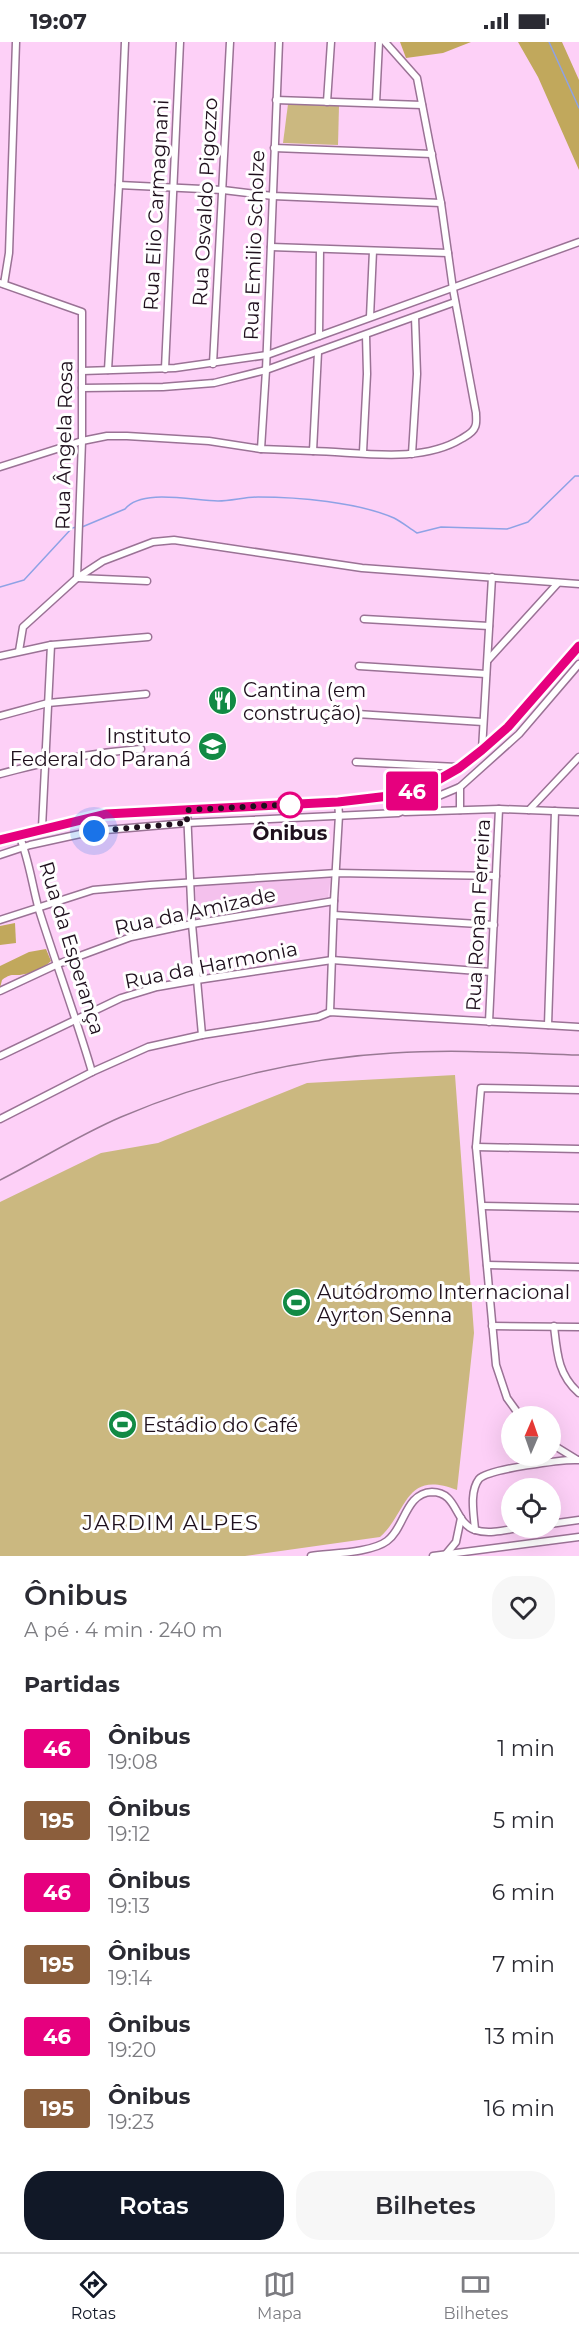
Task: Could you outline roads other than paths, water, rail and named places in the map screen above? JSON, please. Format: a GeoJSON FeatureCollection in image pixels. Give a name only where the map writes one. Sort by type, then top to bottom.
{"type":"FeatureCollection","features":[{"type":"Feature","properties":{"kind":"street"},"geometry":{"type":"LineString","coordinates":[[2,284],[9,253],[16,42]]}},
{"type":"Feature","properties":{"kind":"street"},"geometry":{"type":"LineString","coordinates":[[108,370],[125,42]]}},
{"type":"Feature","properties":{"kind":"street","name":"Rua Elio Carmagnani"},"geometry":{"type":"LineString","coordinates":[[165,369],[180,42]]}},
{"type":"Feature","properties":{"kind":"street","name":"Rua Osvaldo Pigozzo"},"geometry":{"type":"LineString","coordinates":[[213,364],[230,42]]}},
{"type":"Feature","properties":{"kind":"street","name":"Rua Emilio Scholze"},"geometry":{"type":"LineString","coordinates":[[261,449],[267,355],[279,42]]}},
{"type":"Feature","properties":{"kind":"street"},"geometry":{"type":"LineString","coordinates":[[327,102],[331,42]]}},
{"type":"Feature","properties":{"kind":"street"},"geometry":{"type":"LineString","coordinates":[[376,103],[379,42]]}},
{"type":"Feature","properties":{"kind":"street"},"geometry":{"type":"LineString","coordinates":[[0,467],[82,441],[127,435],[209,441],[261,449],[412,454],[449,447],[471,434],[476,427],[476,413],[455,302],[441,203],[417,78],[385,42]]}},
{"type":"Feature","properties":{"kind":"street"},"geometry":{"type":"LineString","coordinates":[[276,100],[422,105]]}},
{"type":"Feature","properties":{"kind":"street"},"geometry":{"type":"LineString","coordinates":[[274,148],[432,154]]}},
{"type":"Feature","properties":{"kind":"street"},"geometry":{"type":"LineString","coordinates":[[119,184],[223,189],[273,196],[441,203]]}},
{"type":"Feature","properties":{"kind":"street"},"geometry":{"type":"LineString","coordinates":[[81,371],[165,369],[267,355],[579,242]]}},
{"type":"Feature","properties":{"kind":"street"},"geometry":{"type":"LineString","coordinates":[[271,247],[448,253]]}},
{"type":"Feature","properties":{"kind":"street"},"geometry":{"type":"LineString","coordinates":[[319,336],[320,250]]}},
{"type":"Feature","properties":{"kind":"street"},"geometry":{"type":"LineString","coordinates":[[370,317],[373,251]]}},
{"type":"Feature","properties":{"kind":"street","name":"Rua Ângela Rosa"},"geometry":{"type":"LineString","coordinates":[[2,284],[82,312],[82,441],[77,578]]}},
{"type":"Feature","properties":{"kind":"street"},"geometry":{"type":"LineString","coordinates":[[82,388],[163,387],[214,383],[266,370],[455,302]]}},
{"type":"Feature","properties":{"kind":"street"},"geometry":{"type":"LineString","coordinates":[[412,454],[417,374],[415,317]]}},
{"type":"Feature","properties":{"kind":"street"},"geometry":{"type":"LineString","coordinates":[[363,452],[367,374],[366,334]]}},
{"type":"Feature","properties":{"kind":"street"},"geometry":{"type":"LineString","coordinates":[[314,451],[318,352]]}},
{"type":"Feature","properties":{"kind":"street"},"geometry":{"type":"LineString","coordinates":[[19,651],[23,627],[77,578],[103,561],[153,542],[174,540],[362,568],[579,584]]}},
{"type":"Feature","properties":{"kind":"street"},"geometry":{"type":"LineString","coordinates":[[482,750],[492,577]]}},
{"type":"Feature","properties":{"kind":"street"},"geometry":{"type":"LineString","coordinates":[[77,578],[147,581]]}},
{"type":"Feature","properties":{"kind":"street"},"geometry":{"type":"LineString","coordinates":[[488,661],[558,583]]}},
{"type":"Feature","properties":{"kind":"street"},"geometry":{"type":"LineString","coordinates":[[364,619],[489,626]]}},
{"type":"Feature","properties":{"kind":"street"},"geometry":{"type":"LineString","coordinates":[[0,656],[51,645],[148,637]]}},
{"type":"Feature","properties":{"kind":"street"},"geometry":{"type":"LineString","coordinates":[[42,828],[51,645]]}},
{"type":"Feature","properties":{"kind":"street"},"geometry":{"type":"LineString","coordinates":[[0,840],[106,814],[338,802],[406,794],[431,784],[459,768],[482,750],[508,727],[579,646]]}},
{"type":"Feature","properties":{"kind":"street"},"geometry":{"type":"LineString","coordinates":[[398,813],[460,787],[519,734],[579,664]]}},
{"type":"Feature","properties":{"kind":"street"},"geometry":{"type":"LineString","coordinates":[[359,666],[486,674]]}},
{"type":"Feature","properties":{"kind":"street"},"geometry":{"type":"LineString","coordinates":[[0,716],[48,703],[146,694]]}},
{"type":"Feature","properties":{"kind":"street"},"geometry":{"type":"LineString","coordinates":[[357,714],[483,722]]}},
{"type":"Feature","properties":{"kind":"street"},"geometry":{"type":"LineString","coordinates":[[0,774],[45,761],[94,753],[141,749]]}},
{"type":"Feature","properties":{"kind":"street"},"geometry":{"type":"LineString","coordinates":[[529,810],[579,757]]}},
{"type":"Feature","properties":{"kind":"street"},"geometry":{"type":"LineString","coordinates":[[356,762],[459,768]]}},
{"type":"Feature","properties":{"kind":"street"},"geometry":{"type":"LineString","coordinates":[[460,787],[460,810]]}},
{"type":"Feature","properties":{"kind":"street"},"geometry":{"type":"LineString","coordinates":[[330,1012],[338,802]]}},
{"type":"Feature","properties":{"kind":"street","name":"Rua Ronan Ferreira"},"geometry":{"type":"LineString","coordinates":[[489,1022],[499,809]]}},
{"type":"Feature","properties":{"kind":"street"},"geometry":{"type":"LineString","coordinates":[[187,810],[192,924],[202,1035]]}},
{"type":"Feature","properties":{"kind":"street"},"geometry":{"type":"LineString","coordinates":[[0,855],[24,847],[94,831],[187,823],[460,810],[579,812]]}},
{"type":"Feature","properties":{"kind":"street"},"geometry":{"type":"LineString","coordinates":[[548,1025],[555,811]]}},
{"type":"Feature","properties":{"kind":"street","name":"Rua da Esperança"},"geometry":{"type":"LineString","coordinates":[[19,834],[39,908],[92,1072]]}},
{"type":"Feature","properties":{"kind":"street"},"geometry":{"type":"LineString","coordinates":[[0,920],[93,890],[337,873],[496,876]]}},
{"type":"Feature","properties":{"kind":"street","name":"Rua da Amizade"},"geometry":{"type":"LineString","coordinates":[[0,991],[58,964],[132,937],[192,924],[334,901]]}},
{"type":"Feature","properties":{"kind":"street"},"geometry":{"type":"LineString","coordinates":[[334,915],[494,925]]}},
{"type":"Feature","properties":{"kind":"street","name":"Rua da Harmonia"},"geometry":{"type":"LineString","coordinates":[[0,1056],[76,1017],[121,998],[157,987],[197,980],[332,960],[491,972]]}},
{"type":"Feature","properties":{"kind":"street"},"geometry":{"type":"LineString","coordinates":[[0,1119],[92,1072],[148,1047],[202,1035],[318,1017],[330,1012],[579,1027]]}},
{"type":"Feature","properties":{"kind":"street"},"geometry":{"type":"LineString","coordinates":[[513,1406],[507,1398],[496,1365],[492,1326],[476,1147],[481,1088],[579,1090]]}},
{"type":"Feature","properties":{"kind":"street"},"geometry":{"type":"LineString","coordinates":[[476,1147],[579,1149]]}},
{"type":"Feature","properties":{"kind":"street"},"geometry":{"type":"LineString","coordinates":[[482,1206],[579,1208]]}},
{"type":"Feature","properties":{"kind":"street"},"geometry":{"type":"LineString","coordinates":[[487,1265],[579,1267]]}},
{"type":"Feature","properties":{"kind":"street"},"geometry":{"type":"LineString","coordinates":[[492,1326],[579,1327]]}},
{"type":"Feature","properties":{"kind":"street"},"geometry":{"type":"LineString","coordinates":[[554,1326],[558,1364],[579,1393]]}},
{"type":"Feature","properties":{"kind":"street"},"geometry":{"type":"LineString","coordinates":[[561,1450],[578,1460]]}},
{"type":"Feature","properties":{"kind":"street"},"geometry":{"type":"LineString","coordinates":[[475,1530],[473,1496],[479,1479],[494,1471],[578,1460]]}},
{"type":"Feature","properties":{"kind":"street"},"geometry":{"type":"LineString","coordinates":[[311,1556],[380,1545],[393,1536],[413,1501],[433,1492],[446,1496],[452,1501],[461,1518],[475,1530],[501,1530]]}},
{"type":"Feature","properties":{"kind":"street"},"geometry":{"type":"LineString","coordinates":[[446,1554],[456,1542],[461,1518]]}},
{"type":"Feature","properties":{"kind":"street"},"geometry":{"type":"LineString","coordinates":[[561,1522],[579,1520]]}},
{"type":"Feature","properties":{"kind":"street"},"geometry":{"type":"LineString","coordinates":[[433,1556],[465,1554],[579,1537]]}},
{"type":"Feature","properties":{"kind":"waterway"},"geometry":{"type":"LineString","coordinates":[[549,42],[579,108]]}},
{"type":"Feature","properties":{"kind":"waterway"},"geometry":{"type":"LineString","coordinates":[[82,527],[143,499],[169,497],[218,501],[258,497],[309,499],[363,508],[394,518],[417,533],[441,527],[507,529],[528,522],[575,476],[579,476]]}},
{"type":"Feature","properties":{"kind":"waterway"},"geometry":{"type":"LineString","coordinates":[[0,587],[24,580],[72,528],[77,527]]}},
{"type":"Feature","properties":{"kind":"railway"},"geometry":{"type":"LineString","coordinates":[[0,1180],[121,1117],[186,1093],[254,1073],[324,1060],[393,1053],[463,1051],[579,1055]]}},
{"type":"Feature","properties":{"kind":"place","name":"Cantina (em construção)"},"geometry":{"type":"Point","coordinates":[222,701]}},
{"type":"Feature","properties":{"kind":"place","name":"Instituto Federal do Paraná"},"geometry":{"type":"Point","coordinates":[212,747]}},
{"type":"Feature","properties":{"kind":"place","name":"Ônibus"},"geometry":{"type":"Point","coordinates":[290,805]}},
{"type":"Feature","properties":{"kind":"place","name":"Autódromo Internacional Ayrton Senna"},"geometry":{"type":"Point","coordinates":[296,1303]}},
{"type":"Feature","properties":{"kind":"place","name":"Estádio do Café"},"geometry":{"type":"Point","coordinates":[122,1425]}},
{"type":"Feature","properties":{"kind":"district","name":"JARDIM ALPES"},"geometry":{"type":"Point","coordinates":[171,1522]}}]}
